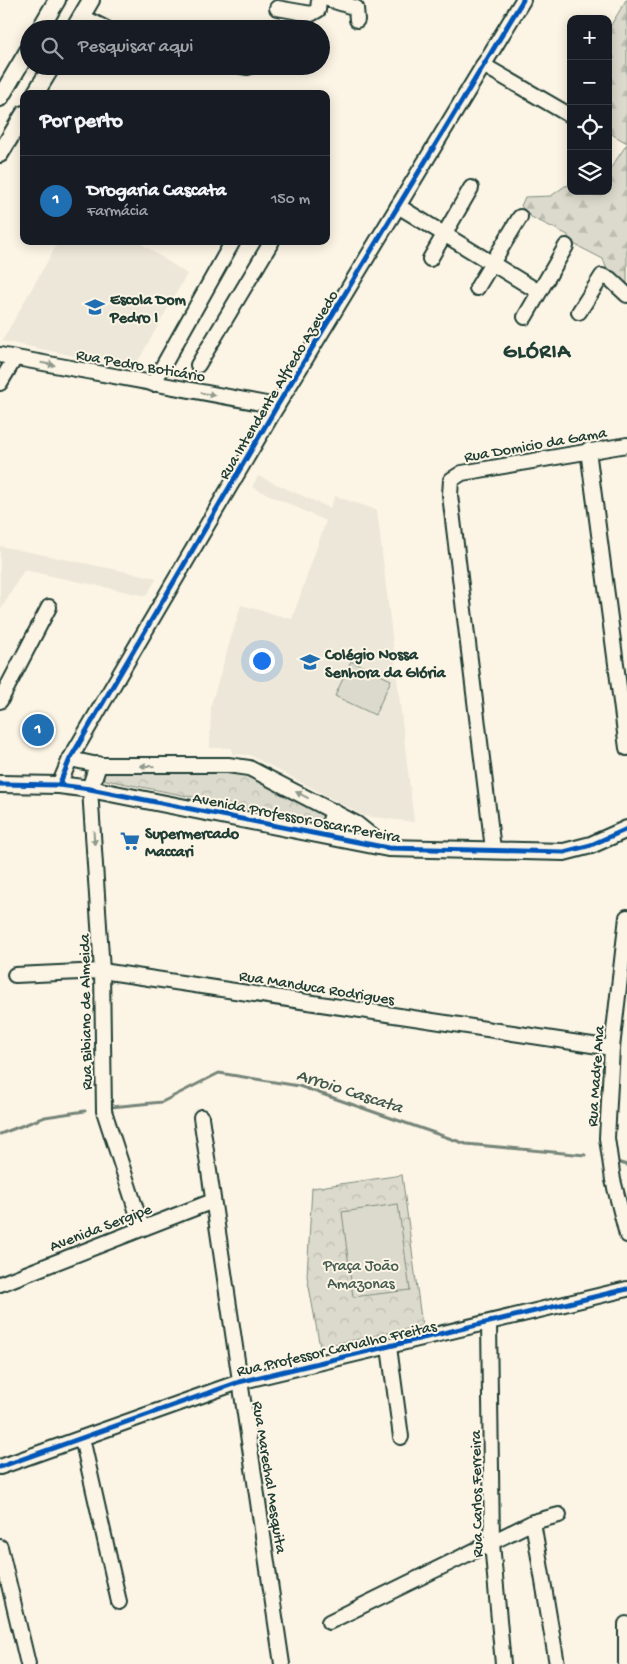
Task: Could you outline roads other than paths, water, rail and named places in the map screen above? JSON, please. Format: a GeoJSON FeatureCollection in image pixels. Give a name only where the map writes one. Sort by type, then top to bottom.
{"type":"FeatureCollection","features":[{"type":"Feature","properties":{"kind":"main road"},"geometry":{"type":"LineString","coordinates":[[45,20],[57,0]]}},
{"type":"Feature","properties":{"kind":"main road"},"geometry":{"type":"LineString","coordinates":[[79,20],[91,0]]}},
{"type":"Feature","properties":{"kind":"main road"},"geometry":{"type":"LineString","coordinates":[[0,98],[20,64]]}},
{"type":"Feature","properties":{"kind":"main road"},"geometry":{"type":"LineString","coordinates":[[38,90],[47,75]]}},
{"type":"Feature","properties":{"kind":"main road"},"geometry":{"type":"LineString","coordinates":[[0,154],[20,121]]}},
{"type":"Feature","properties":{"kind":"main road"},"geometry":{"type":"LineString","coordinates":[[90,789],[98,765]]}},
{"type":"Feature","properties":{"kind":"main road","name":"Avenida Professor Oscar Pereira"},"geometry":{"type":"LineString","coordinates":[[0,784],[59,785],[90,789],[388,848],[564,852],[591,845],[627,829]]}},
{"type":"Feature","properties":{"kind":"main road"},"geometry":{"type":"LineString","coordinates":[[326,835],[334,812]]}},
{"type":"Feature","properties":{"kind":"main road","name":"Avenida Professor Oscar Pereira"},"geometry":{"type":"LineString","coordinates":[[591,845],[608,847],[627,841]]}},
{"type":"Feature","properties":{"kind":"street"},"geometry":{"type":"LineString","coordinates":[[277,8],[311,14],[318,10],[318,0]]}},
{"type":"Feature","properties":{"kind":"street"},"geometry":{"type":"LineString","coordinates":[[331,0],[351,5],[358,13],[357,20]]}},
{"type":"Feature","properties":{"kind":"street","name":"Rua Intendente Alfredo Azevedo"},"geometry":{"type":"LineString","coordinates":[[59,785],[70,759],[277,406],[523,0]]}},
{"type":"Feature","properties":{"kind":"street"},"geometry":{"type":"LineString","coordinates":[[483,66],[567,114]]}},
{"type":"Feature","properties":{"kind":"street"},"geometry":{"type":"LineString","coordinates":[[430,259],[471,188]]}},
{"type":"Feature","properties":{"kind":"street"},"geometry":{"type":"LineString","coordinates":[[398,206],[539,292]]}},
{"type":"Feature","properties":{"kind":"street"},"geometry":{"type":"LineString","coordinates":[[477,288],[520,217]]}},
{"type":"Feature","properties":{"kind":"street"},"geometry":{"type":"LineString","coordinates":[[153,384],[231,245]]}},
{"type":"Feature","properties":{"kind":"street"},"geometry":{"type":"LineString","coordinates":[[198,365],[270,245]]}},
{"type":"Feature","properties":{"kind":"street"},"geometry":{"type":"LineString","coordinates":[[525,317],[566,246]]}},
{"type":"Feature","properties":{"kind":"street"},"geometry":{"type":"LineString","coordinates":[[580,312],[602,276],[610,279],[627,295]]}},
{"type":"Feature","properties":{"kind":"street","name":"Rua Pedro Boticário"},"geometry":{"type":"LineString","coordinates":[[0,355],[277,406]]}},
{"type":"Feature","properties":{"kind":"street"},"geometry":{"type":"LineString","coordinates":[[0,383],[15,358]]}},
{"type":"Feature","properties":{"kind":"street","name":"Rua Domicio da Gama"},"geometry":{"type":"LineString","coordinates":[[493,849],[450,495],[452,480],[462,473],[588,450],[627,445]]}},
{"type":"Feature","properties":{"kind":"street"},"geometry":{"type":"LineString","coordinates":[[588,450],[627,748]]}},
{"type":"Feature","properties":{"kind":"street"},"geometry":{"type":"LineString","coordinates":[[0,701],[49,607]]}},
{"type":"Feature","properties":{"kind":"street","name":"Avenida Professor Oscar Pereira"},"geometry":{"type":"LineString","coordinates":[[70,759],[98,765],[228,765],[249,768],[357,824],[388,848]]}},
{"type":"Feature","properties":{"kind":"street","name":"Rua Bibiano de Almeida"},"geometry":{"type":"LineString","coordinates":[[90,789],[102,971],[104,1111],[142,1228]]}},
{"type":"Feature","properties":{"kind":"street","name":"Rua Madre Ana"},"geometry":{"type":"LineString","coordinates":[[627,917],[612,1048],[607,1138],[613,1180],[627,1235]]}},
{"type":"Feature","properties":{"kind":"street","name":"Rua Manduca Rodrigues"},"geometry":{"type":"LineString","coordinates":[[15,975],[102,971],[612,1048]]}},
{"type":"Feature","properties":{"kind":"street","name":"Rua Marechal Mesquita"},"geometry":{"type":"LineString","coordinates":[[202,1117],[239,1382],[282,1664]]}},
{"type":"Feature","properties":{"kind":"street","name":"Avenida Sergipe"},"geometry":{"type":"LineString","coordinates":[[0,1284],[213,1200]]}},
{"type":"Feature","properties":{"kind":"street","name":"Rua Professor Carvalho Freitas"},"geometry":{"type":"LineString","coordinates":[[0,1467],[239,1382],[627,1289]]}},
{"type":"Feature","properties":{"kind":"street","name":"Rua Carlos Ferreira"},"geometry":{"type":"LineString","coordinates":[[490,1323],[492,1543],[503,1664]]}},
{"type":"Feature","properties":{"kind":"street"},"geometry":{"type":"LineString","coordinates":[[389,1347],[401,1437]]}},
{"type":"Feature","properties":{"kind":"street"},"geometry":{"type":"LineString","coordinates":[[82,1438],[119,1602]]}},
{"type":"Feature","properties":{"kind":"street"},"geometry":{"type":"LineString","coordinates":[[329,1622],[533,1522],[559,1515]]}},
{"type":"Feature","properties":{"kind":"street"},"geometry":{"type":"LineString","coordinates":[[533,1522],[556,1664]]}},
{"type":"Feature","properties":{"kind":"street"},"geometry":{"type":"LineString","coordinates":[[0,1547],[28,1664]]}},
{"type":"Feature","properties":{"kind":"street"},"geometry":{"type":"LineString","coordinates":[[626,1624],[626,1664]]}},
{"type":"Feature","properties":{"kind":"waterway","name":"Arroio Cascata"},"geometry":{"type":"LineString","coordinates":[[111,1107],[162,1102],[219,1073],[299,1086],[466,1144],[585,1155]]}},
{"type":"Feature","properties":{"kind":"waterway","name":"Arroio Cascata"},"geometry":{"type":"LineString","coordinates":[[0,1134],[45,1117],[85,1111]]}},
{"type":"Feature","properties":{"kind":"waterway","name":"Arroio Cascata"},"geometry":{"type":"LineString","coordinates":[[617,1162],[627,1165]]}},
{"type":"Feature","properties":{"kind":"place","name":"Escola Dom Pedro I"},"geometry":{"type":"Point","coordinates":[95,307]}},
{"type":"Feature","properties":{"kind":"place","name":"Colégio Nossa Senhora da Glória"},"geometry":{"type":"Point","coordinates":[310,662]}},
{"type":"Feature","properties":{"kind":"place","name":"Drogaria Cascata"},"geometry":{"type":"Point","coordinates":[38,730]}},
{"type":"Feature","properties":{"kind":"place","name":"Supermercado Maccari"},"geometry":{"type":"Point","coordinates":[130,841]}},
{"type":"Feature","properties":{"kind":"district","name":"GLÓRIA"},"geometry":{"type":"Point","coordinates":[537,350]}},
{"type":"Feature","properties":{"kind":"park label","name":"Praça João Amazonas"},"geometry":{"type":"Point","coordinates":[361,1273]}}]}
